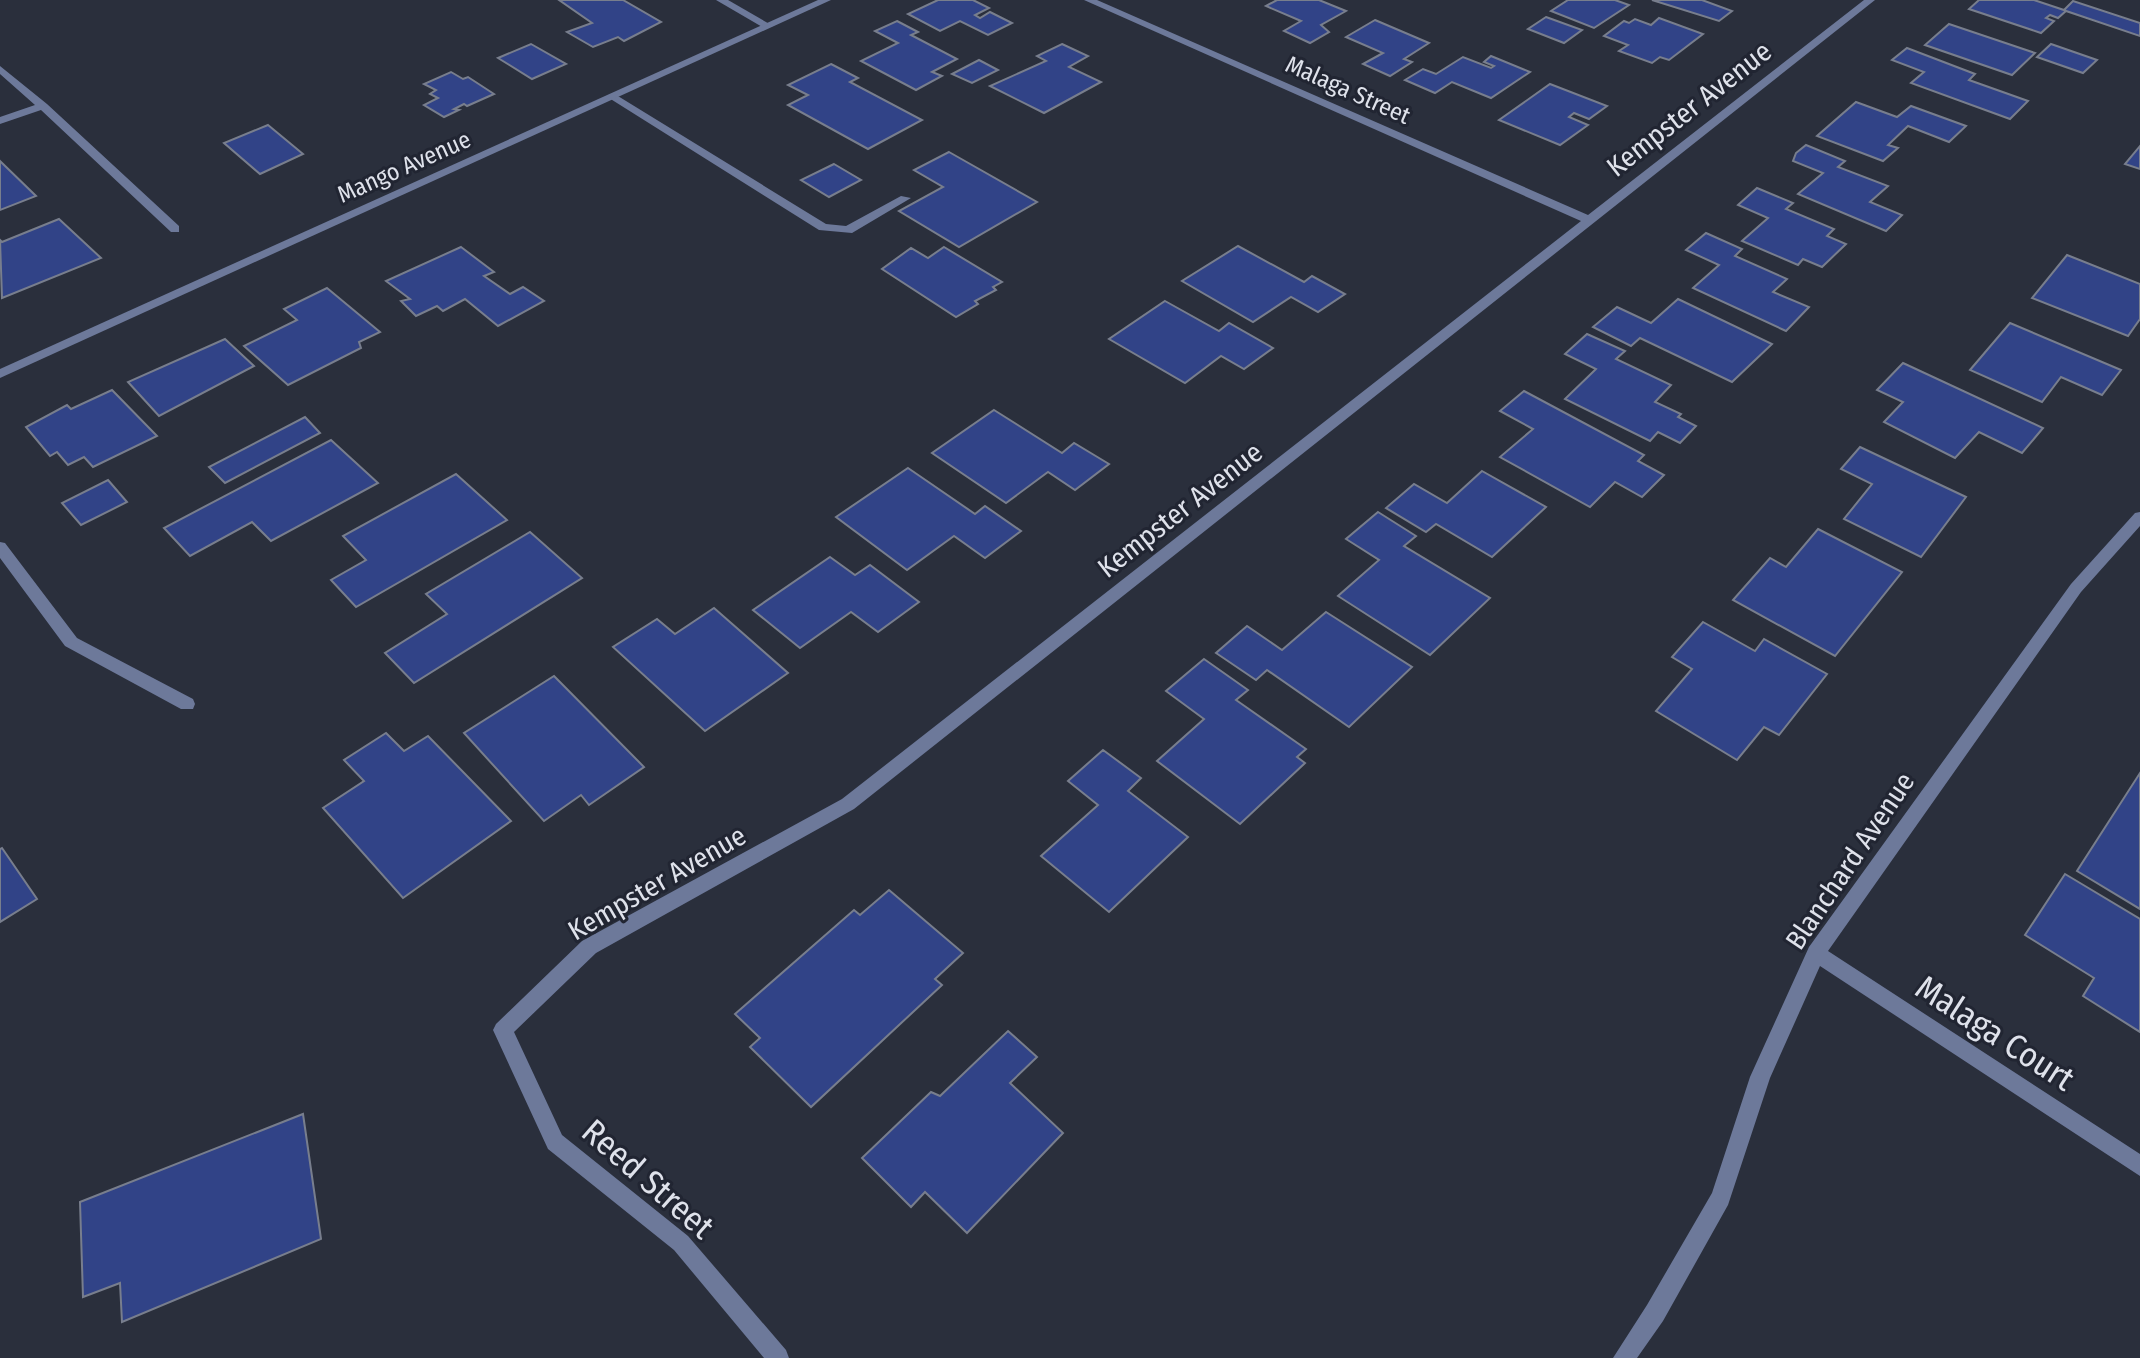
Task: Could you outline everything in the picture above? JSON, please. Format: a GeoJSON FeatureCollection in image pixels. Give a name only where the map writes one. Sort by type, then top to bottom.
{"type":"FeatureCollection","features":[{"type":"Feature","properties":{"kind":"street"},"geometry":{"type":"LineString","coordinates":[[721,0],[768,26]]}},
{"type":"Feature","properties":{"kind":"street","name":"Mango Avenue"},"geometry":{"type":"LineString","coordinates":[[0,374],[826,0]]}},
{"type":"Feature","properties":{"kind":"street","name":"Malaga Street"},"geometry":{"type":"LineString","coordinates":[[1089,0],[1589,220]]}},
{"type":"Feature","properties":{"kind":"street","name":"Kempster Avenue"},"geometry":{"type":"LineString","coordinates":[[503,1030],[589,947],[848,804],[1870,0]]}},
{"type":"Feature","properties":{"kind":"street"},"geometry":{"type":"LineString","coordinates":[[0,69],[175,229]]}},
{"type":"Feature","properties":{"kind":"street"},"geometry":{"type":"LineString","coordinates":[[613,96],[823,227],[848,230],[905,198]]}},
{"type":"Feature","properties":{"kind":"street"},"geometry":{"type":"LineString","coordinates":[[0,121],[43,106]]}},
{"type":"Feature","properties":{"kind":"street","name":"Blanchard Avenue"},"geometry":{"type":"LineString","coordinates":[[1624,1358],[1655,1313],[1721,1198],[1760,1077],[1816,953],[2076,588],[2140,517]]}},
{"type":"Feature","properties":{"kind":"street"},"geometry":{"type":"LineString","coordinates":[[0,547],[71,642],[187,704]]}},
{"type":"Feature","properties":{"kind":"street","name":"Malaga Court"},"geometry":{"type":"LineString","coordinates":[[1816,953],[2140,1166]]}},
{"type":"Feature","properties":{"kind":"street","name":"Reed Street"},"geometry":{"type":"LineString","coordinates":[[503,1030],[555,1142],[681,1243],[778,1358]]}},
{"type":"Feature","properties":{"kind":"building"},"geometry":{"type":"Polygon","coordinates":[[[559,0],[623,0],[661,22],[624,41],[618,37],[593,47],[567,32],[592,23],[559,0]]]}},
{"type":"Feature","properties":{"kind":"building"},"geometry":{"type":"Polygon","coordinates":[[[938,0],[973,0],[989,8],[975,15],[980,18],[990,12],[1012,23],[988,35],[960,21],[940,31],[908,14],[938,0]]]}},
{"type":"Feature","properties":{"kind":"building"},"geometry":{"type":"Polygon","coordinates":[[[1277,0],[1319,0],[1346,11],[1321,25],[1329,32],[1310,43],[1284,31],[1301,21],[1266,6],[1277,0]]]}},
{"type":"Feature","properties":{"kind":"building"},"geometry":{"type":"Polygon","coordinates":[[[1568,0],[1615,0],[1629,5],[1594,28],[1551,11],[1568,0]]]}},
{"type":"Feature","properties":{"kind":"building"},"geometry":{"type":"Polygon","coordinates":[[[1652,0],[1702,0],[1732,11],[1719,21],[1652,0]]]}},
{"type":"Feature","properties":{"kind":"building"},"geometry":{"type":"Polygon","coordinates":[[[1979,0],[2034,0],[2064,10],[2073,1],[2140,23],[2140,36],[2066,11],[2058,18],[2050,15],[2046,18],[2054,21],[2041,33],[1969,9],[1979,0]]]}},
{"type":"Feature","properties":{"kind":"building"},"geometry":{"type":"Polygon","coordinates":[[[1546,17],[1582,30],[1564,43],[1528,29],[1546,17]]]}},
{"type":"Feature","properties":{"kind":"building"},"geometry":{"type":"Polygon","coordinates":[[[1659,18],[1703,34],[1669,60],[1660,57],[1652,63],[1619,51],[1628,45],[1604,36],[1624,21],[1629,23],[1635,19],[1651,25],[1659,18]]]}},
{"type":"Feature","properties":{"kind":"building"},"geometry":{"type":"Polygon","coordinates":[[[1375,20],[1429,43],[1404,59],[1412,62],[1390,76],[1363,64],[1383,53],[1346,37],[1375,20]]]}},
{"type":"Feature","properties":{"kind":"building"},"geometry":{"type":"Polygon","coordinates":[[[897,21],[918,32],[911,35],[957,59],[932,72],[942,76],[916,90],[861,61],[898,43],[875,31],[897,21]]]}},
{"type":"Feature","properties":{"kind":"building"},"geometry":{"type":"Polygon","coordinates":[[[1949,24],[2035,53],[2012,75],[1925,45],[1949,24]]]}},
{"type":"Feature","properties":{"kind":"building"},"geometry":{"type":"Polygon","coordinates":[[[531,44],[566,64],[532,79],[498,58],[531,44]]]}},
{"type":"Feature","properties":{"kind":"building"},"geometry":{"type":"Polygon","coordinates":[[[1062,44],[1088,56],[1069,67],[1101,82],[1044,113],[990,86],[1046,61],[1037,56],[1062,44]]]}},
{"type":"Feature","properties":{"kind":"building"},"geometry":{"type":"Polygon","coordinates":[[[2051,44],[2097,60],[2083,73],[2037,57],[2051,44]]]}},
{"type":"Feature","properties":{"kind":"building"},"geometry":{"type":"Polygon","coordinates":[[[1907,48],[1975,74],[1969,80],[2028,101],[2010,119],[1911,83],[1924,72],[1892,60],[1907,48]]]}},
{"type":"Feature","properties":{"kind":"building"},"geometry":{"type":"Polygon","coordinates":[[[1491,56],[1530,72],[1491,98],[1452,82],[1435,93],[1405,80],[1423,69],[1436,74],[1463,57],[1491,68],[1494,66],[1484,62],[1491,56]]]}},
{"type":"Feature","properties":{"kind":"building"},"geometry":{"type":"Polygon","coordinates":[[[979,60],[998,70],[972,83],[952,74],[979,60]]]}},
{"type":"Feature","properties":{"kind":"building"},"geometry":{"type":"Polygon","coordinates":[[[831,64],[858,78],[850,82],[922,120],[868,149],[788,105],[808,95],[788,85],[831,64]]]}},
{"type":"Feature","properties":{"kind":"building"},"geometry":{"type":"Polygon","coordinates":[[[451,72],[463,79],[468,77],[494,94],[467,106],[464,104],[444,117],[424,105],[438,98],[430,94],[436,90],[424,84],[451,72]]]}},
{"type":"Feature","properties":{"kind":"building"},"geometry":{"type":"Polygon","coordinates":[[[1550,84],[1607,106],[1589,119],[1574,113],[1569,117],[1588,125],[1560,145],[1499,120],[1550,84]]]}},
{"type":"Feature","properties":{"kind":"building"},"geometry":{"type":"Polygon","coordinates":[[[1856,102],[1897,117],[1911,106],[1966,126],[1949,142],[1908,126],[1888,145],[1898,148],[1883,161],[1817,136],[1856,102]]]}},
{"type":"Feature","properties":{"kind":"building"},"geometry":{"type":"Polygon","coordinates":[[[268,125],[303,154],[260,174],[224,143],[268,125]]]}},
{"type":"Feature","properties":{"kind":"building"},"geometry":{"type":"Polygon","coordinates":[[[1806,145],[1845,161],[1838,167],[1888,186],[1870,202],[1902,215],[1886,231],[1798,194],[1823,173],[1793,161],[1796,153],[1806,145]]]}},
{"type":"Feature","properties":{"kind":"building"},"geometry":{"type":"Polygon","coordinates":[[[2140,146],[2140,169],[2125,164],[2140,146]]]}},
{"type":"Feature","properties":{"kind":"building"},"geometry":{"type":"Polygon","coordinates":[[[949,152],[1037,202],[959,247],[899,211],[943,187],[914,170],[949,152]]]}},
{"type":"Feature","properties":{"kind":"building"},"geometry":{"type":"Polygon","coordinates":[[[0,161],[36,196],[0,210],[0,161]]]}},
{"type":"Feature","properties":{"kind":"building"},"geometry":{"type":"Polygon","coordinates":[[[834,164],[861,180],[829,197],[801,180],[834,164]]]}},
{"type":"Feature","properties":{"kind":"building"},"geometry":{"type":"Polygon","coordinates":[[[1757,188],[1793,203],[1786,209],[1834,229],[1827,236],[1846,244],[1822,267],[1803,259],[1798,265],[1742,241],[1768,218],[1738,205],[1757,188]]]}},
{"type":"Feature","properties":{"kind":"building"},"geometry":{"type":"Polygon","coordinates":[[[59,219],[101,258],[2,298],[0,240],[2,242],[59,219]]]}},
{"type":"Feature","properties":{"kind":"building"},"geometry":{"type":"Polygon","coordinates":[[[1706,233],[1742,249],[1735,256],[1787,279],[1773,292],[1809,307],[1786,331],[1693,288],[1719,265],[1686,250],[1706,233]]]}},
{"type":"Feature","properties":{"kind":"building"},"geometry":{"type":"Polygon","coordinates":[[[1238,246],[1304,282],[1312,276],[1345,294],[1318,312],[1291,297],[1253,322],[1182,281],[1238,246]]]}},
{"type":"Feature","properties":{"kind":"building"},"geometry":{"type":"Polygon","coordinates":[[[461,247],[494,272],[484,276],[510,294],[523,287],[544,301],[498,326],[465,299],[443,311],[437,306],[416,316],[401,301],[410,299],[386,281],[461,247]]]}},
{"type":"Feature","properties":{"kind":"building"},"geometry":{"type":"Polygon","coordinates":[[[944,247],[1002,282],[993,287],[996,290],[975,301],[978,304],[956,317],[882,269],[911,248],[928,258],[944,247]]]}},
{"type":"Feature","properties":{"kind":"building"},"geometry":{"type":"Polygon","coordinates":[[[2067,255],[2140,284],[2140,319],[2128,336],[2032,298],[2067,255]]]}},
{"type":"Feature","properties":{"kind":"building"},"geometry":{"type":"Polygon","coordinates":[[[327,288],[380,332],[359,342],[361,348],[288,385],[244,346],[297,320],[284,309],[327,288]]]}},
{"type":"Feature","properties":{"kind":"building"},"geometry":{"type":"Polygon","coordinates":[[[1678,299],[1772,344],[1732,382],[1640,338],[1631,346],[1593,327],[1617,307],[1651,323],[1678,299]]]}},
{"type":"Feature","properties":{"kind":"building"},"geometry":{"type":"Polygon","coordinates":[[[1165,301],[1219,331],[1229,323],[1273,348],[1244,369],[1221,356],[1185,383],[1109,339],[1165,301]]]}},
{"type":"Feature","properties":{"kind":"building"},"geometry":{"type":"Polygon","coordinates":[[[2010,323],[2121,370],[2102,395],[2061,377],[2042,402],[1970,370],[2010,323]]]}},
{"type":"Feature","properties":{"kind":"building"},"geometry":{"type":"Polygon","coordinates":[[[1587,334],[1625,351],[1616,359],[1671,385],[1655,402],[1681,414],[1678,417],[1696,426],[1680,443],[1658,432],[1650,441],[1565,399],[1596,369],[1565,354],[1587,334]]]}},
{"type":"Feature","properties":{"kind":"building"},"geometry":{"type":"Polygon","coordinates":[[[225,339],[254,366],[159,416],[128,382],[225,339]]]}},
{"type":"Feature","properties":{"kind":"building"},"geometry":{"type":"Polygon","coordinates":[[[1903,363],[2043,428],[2022,453],[1979,432],[1955,458],[1884,422],[1903,402],[1877,390],[1903,363]]]}},
{"type":"Feature","properties":{"kind":"building"},"geometry":{"type":"Polygon","coordinates":[[[112,390],[157,436],[93,467],[84,457],[68,465],[57,452],[50,456],[26,427],[67,405],[71,409],[112,390]]]}},
{"type":"Feature","properties":{"kind":"building"},"geometry":{"type":"Polygon","coordinates":[[[1524,391],[1644,455],[1638,461],[1664,475],[1642,497],[1615,482],[1590,507],[1500,457],[1533,429],[1500,411],[1524,391]]]}},
{"type":"Feature","properties":{"kind":"building"},"geometry":{"type":"Polygon","coordinates":[[[994,410],[1062,453],[1074,443],[1109,464],[1075,490],[1048,472],[1006,503],[932,453],[994,410]]]}},
{"type":"Feature","properties":{"kind":"building"},"geometry":{"type":"Polygon","coordinates":[[[305,417],[320,433],[225,483],[209,467],[305,417]]]}},
{"type":"Feature","properties":{"kind":"building"},"geometry":{"type":"Polygon","coordinates":[[[331,440],[378,483],[271,541],[252,522],[190,556],[164,528],[331,440]]]}},
{"type":"Feature","properties":{"kind":"building"},"geometry":{"type":"Polygon","coordinates":[[[1860,447],[1966,497],[1921,557],[1844,519],[1872,484],[1841,469],[1860,447]]]}},
{"type":"Feature","properties":{"kind":"building"},"geometry":{"type":"Polygon","coordinates":[[[908,468],[975,514],[985,506],[1021,531],[985,558],[954,536],[907,570],[836,517],[908,468]]]}},
{"type":"Feature","properties":{"kind":"building"},"geometry":{"type":"Polygon","coordinates":[[[1482,471],[1546,507],[1492,557],[1436,524],[1426,532],[1386,508],[1414,484],[1447,503],[1482,471]]]}},
{"type":"Feature","properties":{"kind":"building"},"geometry":{"type":"Polygon","coordinates":[[[456,474],[507,520],[356,607],[331,580],[366,560],[343,536],[456,474]]]}},
{"type":"Feature","properties":{"kind":"building"},"geometry":{"type":"Polygon","coordinates":[[[108,480],[127,502],[81,525],[62,503],[108,480]]]}},
{"type":"Feature","properties":{"kind":"building"},"geometry":{"type":"Polygon","coordinates":[[[1378,512],[1416,536],[1404,546],[1490,598],[1430,655],[1338,596],[1379,560],[1346,539],[1378,512]]]}},
{"type":"Feature","properties":{"kind":"building"},"geometry":{"type":"Polygon","coordinates":[[[1818,529],[1902,572],[1835,656],[1733,600],[1770,558],[1786,567],[1818,529]]]}},
{"type":"Feature","properties":{"kind":"building"},"geometry":{"type":"Polygon","coordinates":[[[530,532],[582,578],[414,683],[385,653],[447,614],[426,594],[530,532]]]}},
{"type":"Feature","properties":{"kind":"building"},"geometry":{"type":"Polygon","coordinates":[[[830,557],[855,575],[870,565],[919,602],[878,632],[851,612],[800,648],[753,610],[830,557]]]}},
{"type":"Feature","properties":{"kind":"building"},"geometry":{"type":"Polygon","coordinates":[[[714,608],[788,673],[705,731],[613,647],[657,619],[675,634],[714,608]]]}},
{"type":"Feature","properties":{"kind":"building"},"geometry":{"type":"Polygon","coordinates":[[[1326,612],[1412,667],[1349,727],[1267,670],[1256,680],[1216,653],[1247,626],[1282,650],[1326,612]]]}},
{"type":"Feature","properties":{"kind":"building"},"geometry":{"type":"Polygon","coordinates":[[[1703,622],[1755,651],[1764,639],[1827,674],[1779,735],[1764,727],[1737,760],[1656,711],[1692,669],[1672,657],[1703,622]]]}},
{"type":"Feature","properties":{"kind":"building"},"geometry":{"type":"Polygon","coordinates":[[[1204,659],[1248,690],[1236,700],[1306,749],[1297,757],[1305,763],[1240,824],[1157,761],[1204,719],[1166,691],[1204,659]]]}},
{"type":"Feature","properties":{"kind":"building"},"geometry":{"type":"Polygon","coordinates":[[[554,676],[644,767],[589,805],[581,795],[544,821],[464,733],[554,676]]]}},
{"type":"Feature","properties":{"kind":"building"},"geometry":{"type":"Polygon","coordinates":[[[386,733],[404,751],[428,736],[511,821],[403,898],[323,808],[364,781],[344,760],[386,733]]]}},
{"type":"Feature","properties":{"kind":"building"},"geometry":{"type":"Polygon","coordinates":[[[1103,750],[1141,778],[1128,791],[1188,837],[1109,912],[1041,856],[1098,805],[1068,781],[1103,750]]]}},
{"type":"Feature","properties":{"kind":"building"},"geometry":{"type":"Polygon","coordinates":[[[2140,773],[2140,909],[2077,871],[2140,773]]]}},
{"type":"Feature","properties":{"kind":"building"},"geometry":{"type":"Polygon","coordinates":[[[0,849],[37,899],[0,922],[0,849]]]}},
{"type":"Feature","properties":{"kind":"building"},"geometry":{"type":"Polygon","coordinates":[[[2065,874],[2140,919],[2140,1032],[2083,996],[2094,978],[2025,935],[2065,874]]]}},
{"type":"Feature","properties":{"kind":"building"},"geometry":{"type":"Polygon","coordinates":[[[889,890],[963,953],[935,979],[942,985],[811,1107],[750,1047],[760,1038],[735,1014],[854,910],[860,915],[889,890]]]}},
{"type":"Feature","properties":{"kind":"building"},"geometry":{"type":"Polygon","coordinates":[[[1008,1031],[1037,1057],[1010,1083],[1063,1133],[967,1233],[925,1192],[911,1207],[862,1158],[931,1092],[940,1096],[1008,1031]]]}},
{"type":"Feature","properties":{"kind":"building"},"geometry":{"type":"Polygon","coordinates":[[[303,1114],[321,1239],[122,1322],[120,1283],[83,1297],[80,1202],[303,1114]]]}}]}
